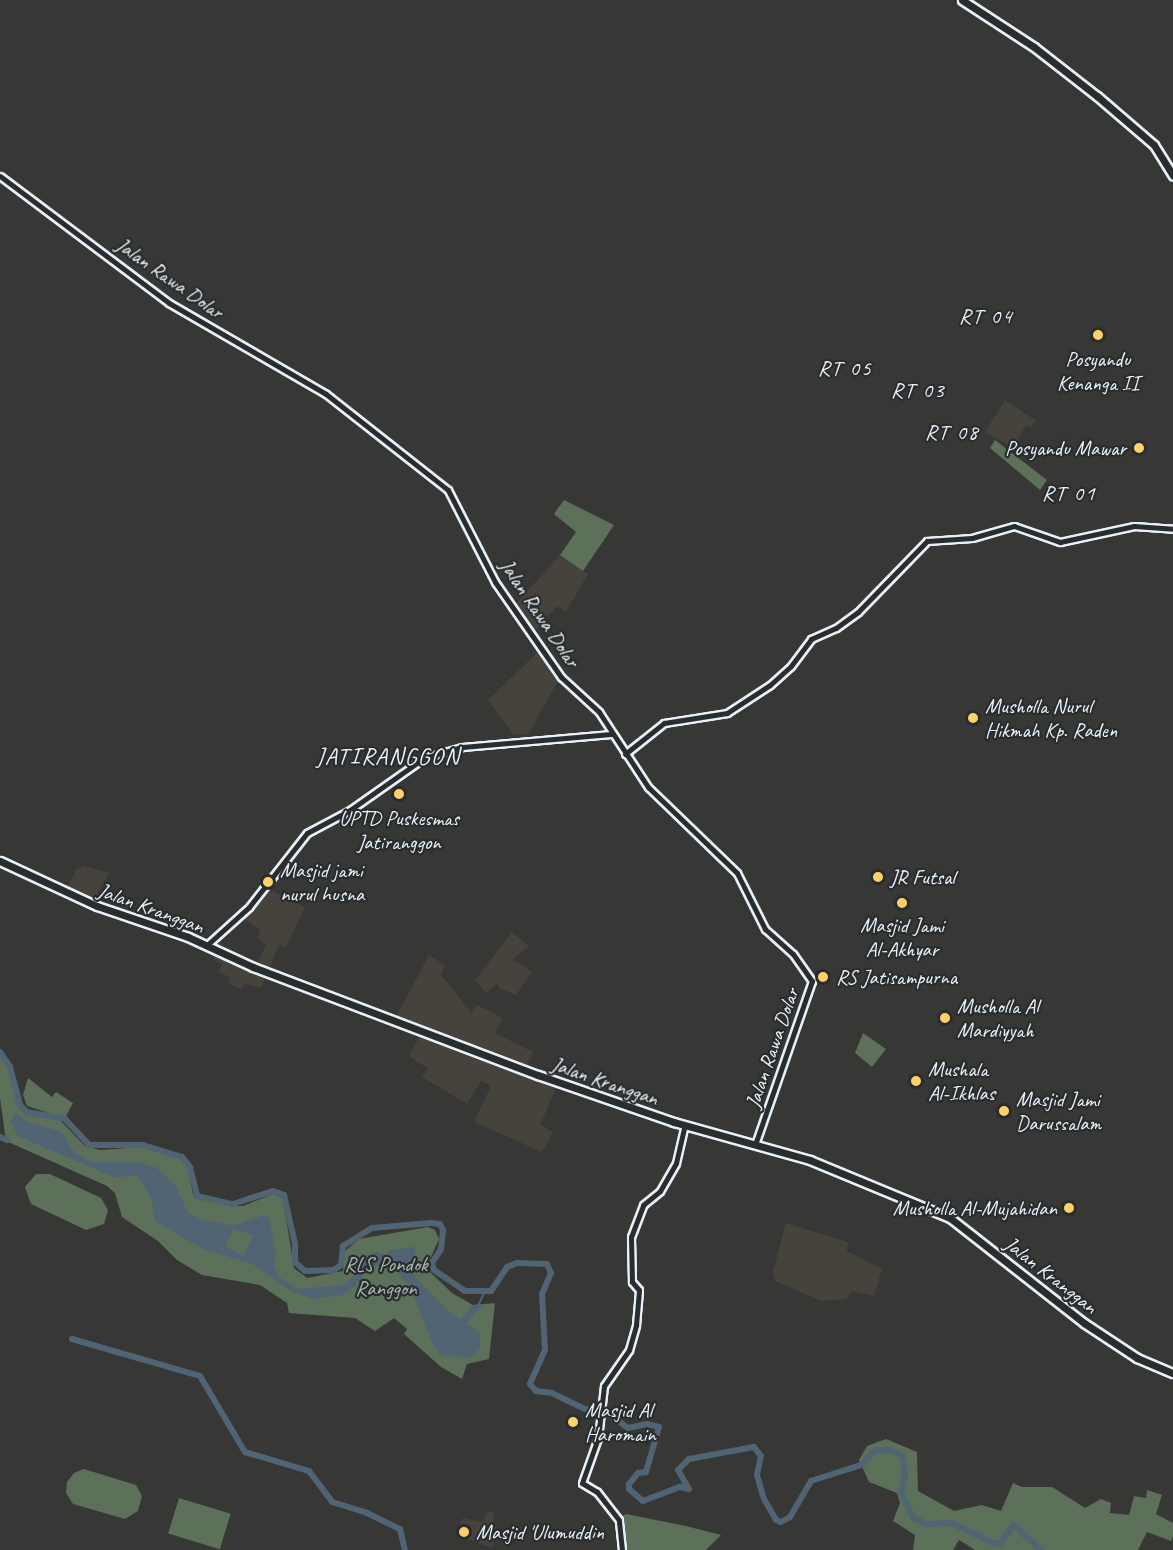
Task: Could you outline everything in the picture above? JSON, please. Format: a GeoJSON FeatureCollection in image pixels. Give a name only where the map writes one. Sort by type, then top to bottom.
{"type":"FeatureCollection","features":[{"type":"Feature","properties":{"kind":"main road"},"geometry":{"type":"LineString","coordinates":[[954,0],[1035,50]]}},
{"type":"Feature","properties":{"kind":"main road"},"geometry":{"type":"LineString","coordinates":[[962,0],[1085,86],[1154,145],[1173,175]]}},
{"type":"Feature","properties":{"kind":"main road","name":"Jalan Kranggan"},"geometry":{"type":"LineString","coordinates":[[0,861],[90,904],[207,945],[268,973],[538,1076],[685,1125],[756,1142],[950,1218],[1084,1323],[1137,1358],[1173,1373]]}},
{"type":"Feature","properties":{"kind":"street","name":"Jalan Rawa Dolar"},"geometry":{"type":"LineString","coordinates":[[0,176],[175,307],[326,394],[444,486],[495,582],[561,677],[599,712],[610,734],[660,800],[737,873],[765,929],[793,954],[812,981],[756,1142]]}},
{"type":"Feature","properties":{"kind":"street"},"geometry":{"type":"LineString","coordinates":[[625,754],[664,723],[727,713],[771,685],[791,666],[811,639],[836,628],[858,612],[927,541],[964,539],[1014,526],[1060,542],[1134,526],[1173,529]]}},
{"type":"Feature","properties":{"kind":"street"},"geometry":{"type":"LineString","coordinates":[[207,945],[249,907],[307,833],[350,810],[424,759],[462,747],[610,734]]}},
{"type":"Feature","properties":{"kind":"street"},"geometry":{"type":"LineString","coordinates":[[622,1550],[619,1520],[597,1492],[582,1483],[598,1438],[604,1386],[629,1350],[636,1325],[639,1290],[632,1282],[631,1237],[644,1205],[660,1191],[676,1163],[685,1125]]}},
{"type":"Feature","properties":{"kind":"shaded area"},"geometry":{"type":"Polygon","coordinates":[[[1005,400],[1035,420],[1032,427],[1026,425],[1013,448],[985,432],[1005,400]]]}},
{"type":"Feature","properties":{"kind":"shaded area"},"geometry":{"type":"Polygon","coordinates":[[[560,555],[588,574],[566,612],[557,606],[533,633],[515,605],[560,555]]]}},
{"type":"Feature","properties":{"kind":"shaded area"},"geometry":{"type":"Polygon","coordinates":[[[540,650],[559,679],[528,735],[513,734],[488,700],[540,650]]]}},
{"type":"Feature","properties":{"kind":"shaded area"},"geometry":{"type":"Polygon","coordinates":[[[84,866],[109,873],[93,901],[66,890],[76,870],[84,866]]]}},
{"type":"Feature","properties":{"kind":"shaded area"},"geometry":{"type":"Polygon","coordinates":[[[261,886],[305,907],[286,947],[279,945],[261,988],[245,984],[240,989],[228,983],[230,977],[218,972],[222,964],[213,960],[219,946],[258,962],[266,945],[257,938],[261,930],[238,915],[261,886]]]}},
{"type":"Feature","properties":{"kind":"shaded area"},"geometry":{"type":"Polygon","coordinates":[[[512,932],[529,946],[513,959],[532,972],[516,995],[499,988],[498,983],[486,993],[475,980],[512,932]]]}},
{"type":"Feature","properties":{"kind":"shaded area"},"geometry":{"type":"Polygon","coordinates":[[[429,955],[445,965],[441,975],[471,1012],[477,1005],[503,1018],[495,1033],[533,1052],[525,1071],[558,1084],[540,1125],[553,1132],[542,1152],[474,1122],[491,1086],[481,1081],[467,1104],[422,1077],[427,1068],[409,1056],[422,1032],[395,1019],[429,955]]]}},
{"type":"Feature","properties":{"kind":"shaded area"},"geometry":{"type":"Polygon","coordinates":[[[786,1223],[848,1242],[847,1251],[882,1269],[874,1296],[852,1291],[846,1299],[821,1301],[775,1281],[773,1272],[786,1223]]]}},
{"type":"Feature","properties":{"kind":"shaded area"},"geometry":{"type":"Polygon","coordinates":[[[487,1511],[495,1513],[492,1526],[497,1527],[492,1548],[455,1534],[463,1518],[483,1522],[487,1511]]]}},
{"type":"Feature","properties":{"kind":"green space"},"geometry":{"type":"Polygon","coordinates":[[[995,440],[1047,480],[1040,490],[990,448],[995,440]]]}},
{"type":"Feature","properties":{"kind":"green space"},"geometry":{"type":"Polygon","coordinates":[[[564,500],[614,525],[583,571],[560,555],[576,532],[554,514],[564,500]]]}},
{"type":"Feature","properties":{"kind":"green space"},"geometry":{"type":"Polygon","coordinates":[[[863,1033],[886,1049],[872,1067],[855,1053],[863,1033]]]}},
{"type":"Feature","properties":{"kind":"green space","name":"RLS Pondok Ranggon"},"geometry":{"type":"Polygon","coordinates":[[[0,1055],[9,1067],[22,1110],[60,1120],[85,1146],[100,1150],[142,1147],[181,1159],[188,1168],[193,1194],[230,1206],[243,1206],[273,1194],[283,1198],[294,1268],[307,1278],[343,1271],[345,1251],[359,1239],[428,1227],[435,1230],[439,1239],[427,1266],[429,1271],[452,1293],[473,1305],[495,1303],[489,1359],[467,1364],[462,1379],[441,1367],[404,1334],[407,1329],[394,1318],[375,1331],[355,1318],[289,1313],[287,1303],[260,1285],[202,1275],[177,1260],[158,1241],[122,1217],[115,1193],[107,1186],[6,1141],[0,1098],[0,1055]]]}},
{"type":"Feature","properties":{"kind":"green space"},"geometry":{"type":"Polygon","coordinates":[[[28,1078],[52,1097],[56,1092],[73,1103],[65,1118],[27,1106],[23,1095],[28,1078]]]}},
{"type":"Feature","properties":{"kind":"green space"},"geometry":{"type":"Polygon","coordinates":[[[36,1174],[50,1174],[101,1198],[108,1210],[104,1224],[86,1230],[31,1204],[25,1187],[36,1174]]]}},
{"type":"Feature","properties":{"kind":"green space"},"geometry":{"type":"Polygon","coordinates":[[[886,1439],[917,1452],[918,1491],[954,1511],[982,1505],[1001,1511],[1013,1483],[1022,1487],[1052,1487],[1085,1508],[1101,1499],[1111,1503],[1110,1513],[1129,1515],[1134,1496],[1146,1498],[1147,1490],[1162,1495],[1156,1514],[1173,1523],[1173,1536],[1171,1541],[1147,1532],[1138,1550],[975,1550],[959,1540],[953,1550],[913,1550],[915,1535],[893,1521],[900,1503],[897,1493],[869,1482],[859,1460],[867,1446],[886,1439]]]}},
{"type":"Feature","properties":{"kind":"green space"},"geometry":{"type":"Polygon","coordinates":[[[84,1469],[136,1485],[142,1496],[138,1511],[125,1519],[73,1504],[66,1493],[67,1482],[74,1473],[84,1469]]]}},
{"type":"Feature","properties":{"kind":"green space"},"geometry":{"type":"Polygon","coordinates":[[[179,1498],[231,1514],[220,1549],[168,1533],[179,1498]]]}},
{"type":"Feature","properties":{"kind":"green space"},"geometry":{"type":"Polygon","coordinates":[[[626,1514],[721,1535],[706,1550],[624,1550],[621,1517],[626,1514]]]}},
{"type":"Feature","properties":{"kind":"water"},"geometry":{"type":"Polygon","coordinates":[[[16,1112],[27,1122],[62,1132],[74,1152],[91,1162],[138,1162],[157,1168],[176,1186],[188,1213],[201,1219],[233,1226],[262,1216],[269,1217],[276,1255],[274,1267],[280,1278],[298,1289],[344,1285],[355,1274],[361,1256],[377,1252],[386,1256],[390,1250],[415,1247],[413,1275],[446,1309],[461,1320],[473,1305],[483,1304],[466,1324],[479,1331],[481,1347],[471,1357],[442,1356],[433,1345],[409,1285],[394,1269],[384,1265],[367,1267],[359,1283],[342,1295],[314,1299],[291,1291],[253,1264],[205,1250],[155,1221],[151,1198],[137,1176],[114,1177],[18,1136],[11,1122],[16,1112]],[[233,1229],[226,1247],[244,1256],[253,1235],[233,1229]]]}},
{"type":"Feature","properties":{"kind":"waterway"},"geometry":{"type":"LineString","coordinates":[[0,1052],[10,1067],[20,1105],[27,1112],[65,1119],[89,1145],[143,1145],[182,1157],[190,1167],[197,1196],[233,1204],[273,1191],[284,1195],[295,1244],[295,1262],[305,1271],[334,1270],[341,1265],[343,1246],[372,1228],[431,1223],[440,1224],[443,1230],[441,1249],[432,1263],[434,1270],[465,1291],[491,1291],[507,1267],[517,1263],[547,1264],[551,1273],[542,1294],[545,1350],[530,1384],[536,1391],[552,1393],[585,1409],[606,1412],[628,1428],[647,1424],[659,1427],[646,1472],[638,1473],[629,1484],[629,1489],[643,1501],[680,1487],[689,1489],[678,1470],[689,1459],[754,1447],[761,1456],[757,1475],[764,1499],[776,1520],[781,1522],[790,1517],[811,1481],[861,1465],[876,1450],[890,1450],[903,1456],[905,1478],[901,1491],[913,1518],[926,1524],[952,1523],[993,1543],[1000,1543],[1014,1525],[1041,1550]]}},
{"type":"Feature","properties":{"kind":"waterway"},"geometry":{"type":"LineString","coordinates":[[0,1137],[7,1140]]}},
{"type":"Feature","properties":{"kind":"waterway"},"geometry":{"type":"LineString","coordinates":[[478,1306],[484,1293]]}},
{"type":"Feature","properties":{"kind":"waterway"},"geometry":{"type":"LineString","coordinates":[[72,1339],[200,1376],[245,1452],[309,1471],[332,1502],[367,1513],[400,1529],[405,1550]]}},
{"type":"Feature","properties":{"kind":"place","name":"Posyandu Kenanga II"},"geometry":{"type":"Point","coordinates":[1098,335]}},
{"type":"Feature","properties":{"kind":"place","name":"Posyandu Mawar"},"geometry":{"type":"Point","coordinates":[1139,448]}},
{"type":"Feature","properties":{"kind":"place","name":"Musholla Nurul Hikmah Kp. Raden"},"geometry":{"type":"Point","coordinates":[973,718]}},
{"type":"Feature","properties":{"kind":"place","name":"UPTD Puskesmas Jatiranggon"},"geometry":{"type":"Point","coordinates":[399,794]}},
{"type":"Feature","properties":{"kind":"place","name":"JR Futsal"},"geometry":{"type":"Point","coordinates":[878,877]}},
{"type":"Feature","properties":{"kind":"place","name":"Masjid jami nurul husna"},"geometry":{"type":"Point","coordinates":[268,882]}},
{"type":"Feature","properties":{"kind":"place","name":"Masjid Jami Al-Akhyar"},"geometry":{"type":"Point","coordinates":[902,903]}},
{"type":"Feature","properties":{"kind":"place","name":"RS Jatisampurna"},"geometry":{"type":"Point","coordinates":[823,977]}},
{"type":"Feature","properties":{"kind":"place","name":"Musholla Al Mardiyyah"},"geometry":{"type":"Point","coordinates":[945,1018]}},
{"type":"Feature","properties":{"kind":"place","name":"Mushala Al-Ikhlas"},"geometry":{"type":"Point","coordinates":[916,1081]}},
{"type":"Feature","properties":{"kind":"place","name":"Masjid Jami Darussalam"},"geometry":{"type":"Point","coordinates":[1004,1111]}},
{"type":"Feature","properties":{"kind":"place","name":"Musholla Al-Mujahidan"},"geometry":{"type":"Point","coordinates":[1069,1208]}},
{"type":"Feature","properties":{"kind":"place","name":"Masjid Al Haromain"},"geometry":{"type":"Point","coordinates":[573,1422]}},
{"type":"Feature","properties":{"kind":"place","name":"Masjid 'Ulumuddin"},"geometry":{"type":"Point","coordinates":[464,1532]}},
{"type":"Feature","properties":{"kind":"district","name":"RT 04"},"geometry":{"type":"Point","coordinates":[986,317]}},
{"type":"Feature","properties":{"kind":"district","name":"RT 05"},"geometry":{"type":"Point","coordinates":[845,369]}},
{"type":"Feature","properties":{"kind":"district","name":"RT 03"},"geometry":{"type":"Point","coordinates":[918,391]}},
{"type":"Feature","properties":{"kind":"district","name":"RT 08"},"geometry":{"type":"Point","coordinates":[952,433]}},
{"type":"Feature","properties":{"kind":"district","name":"RT 01"},"geometry":{"type":"Point","coordinates":[1069,494]}},
{"type":"Feature","properties":{"kind":"district","name":"JATIRANGGON"},"geometry":{"type":"Point","coordinates":[388,757]}}]}
